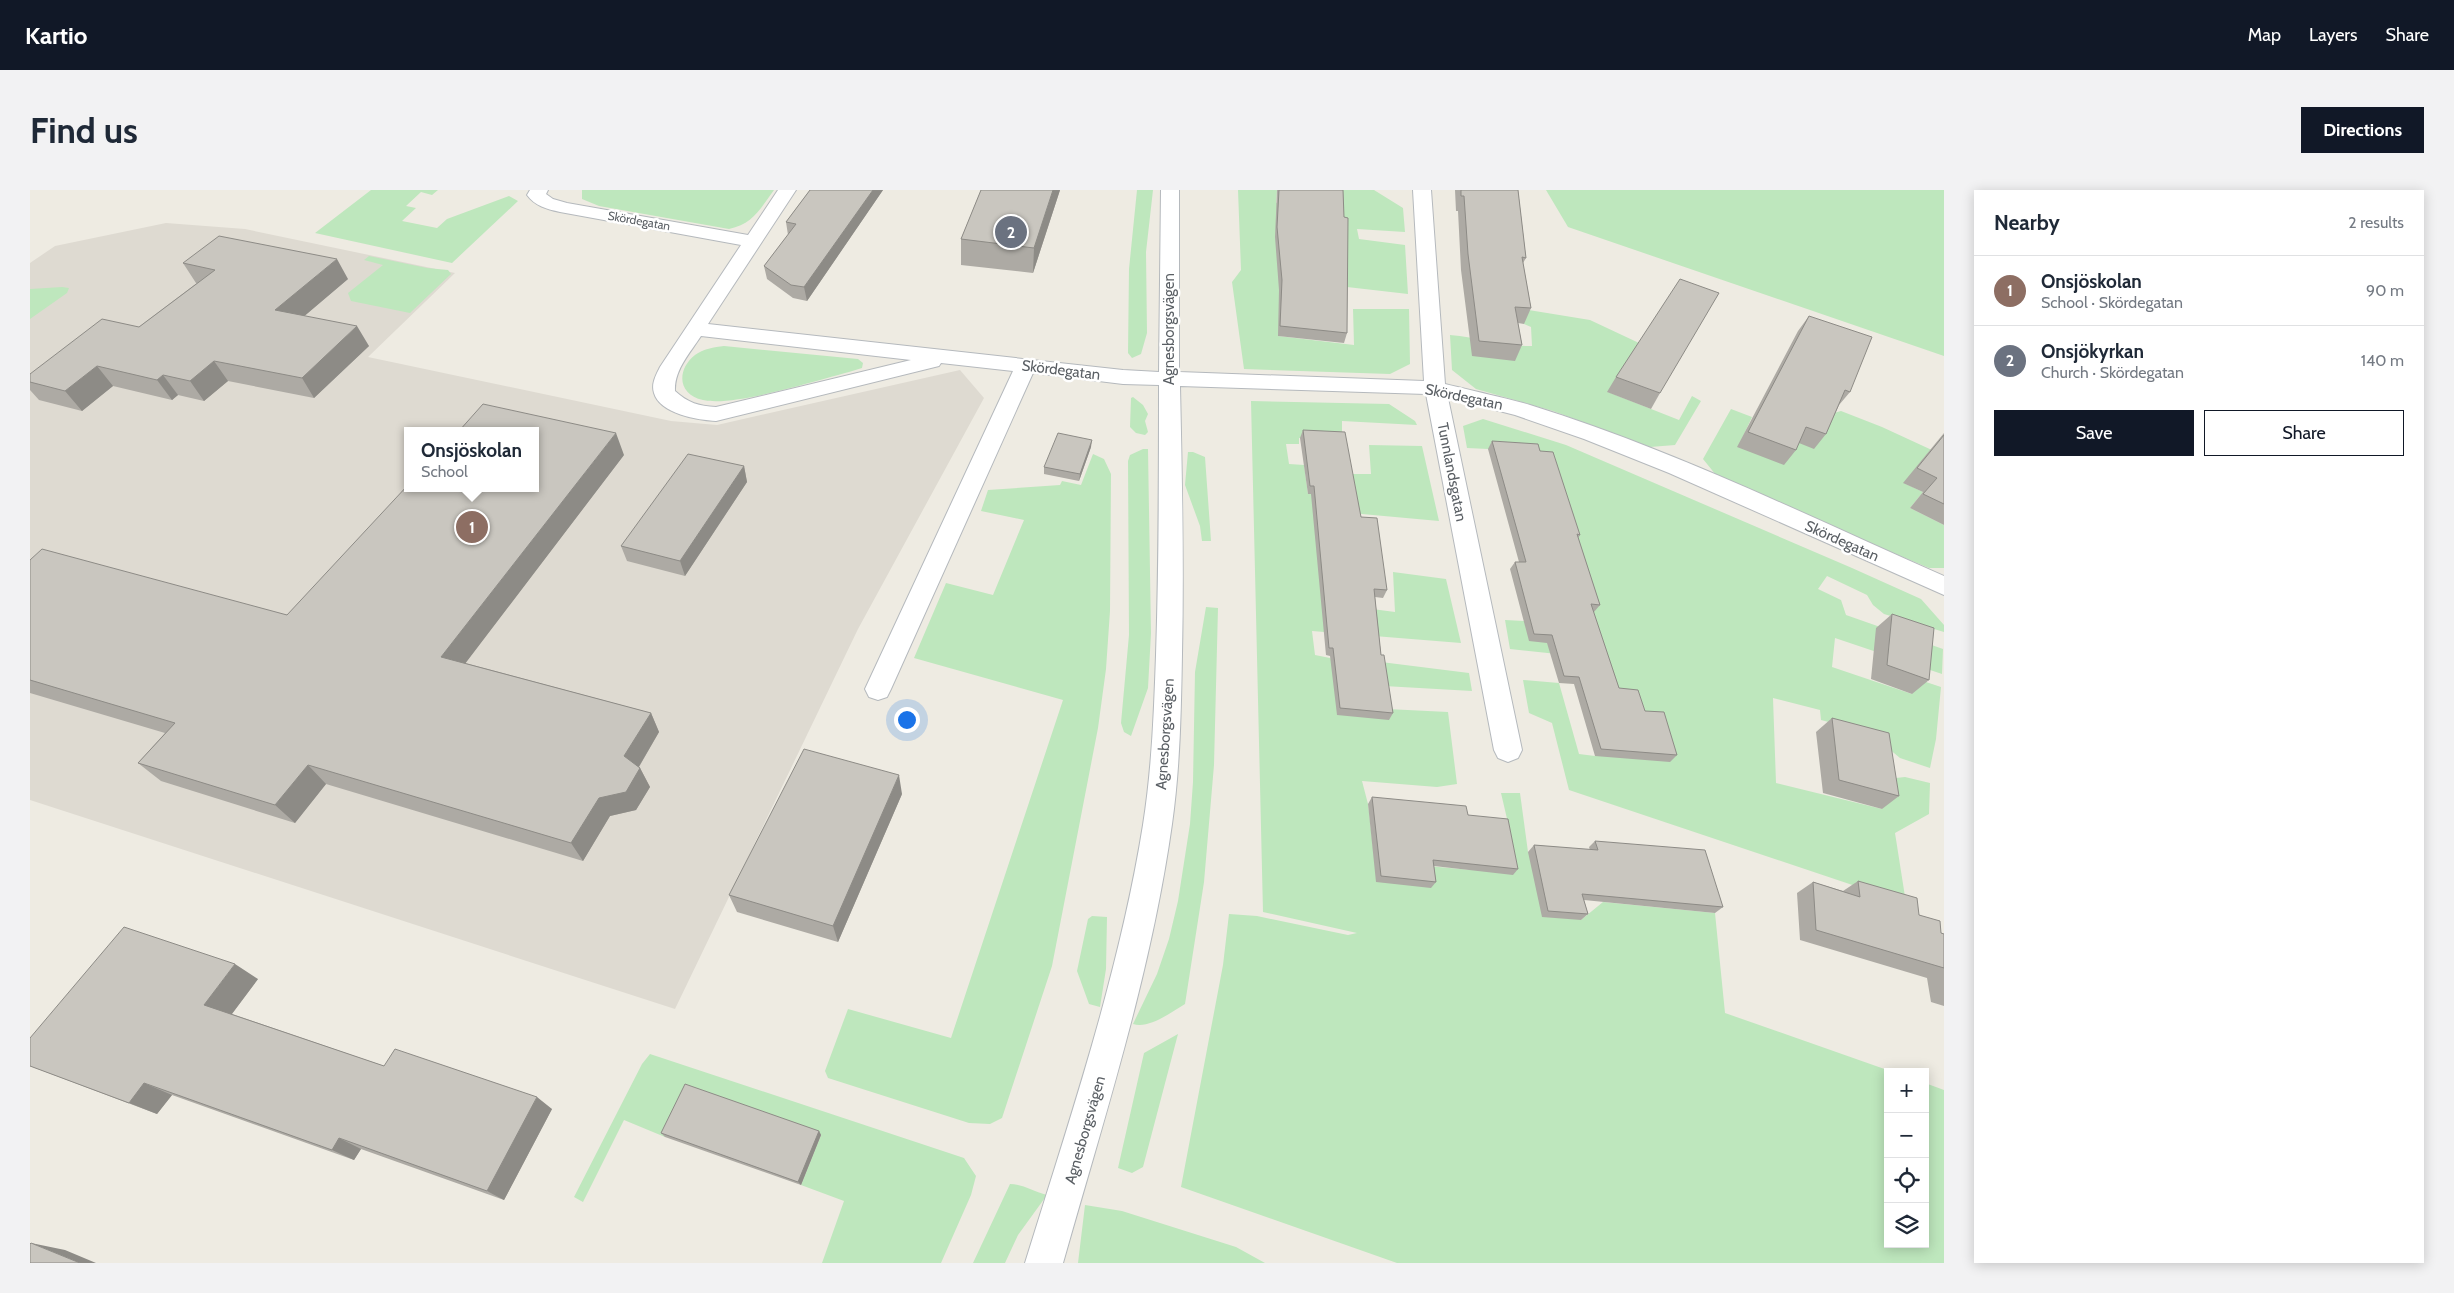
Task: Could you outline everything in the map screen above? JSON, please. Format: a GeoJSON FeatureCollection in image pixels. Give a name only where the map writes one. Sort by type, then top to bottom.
{"type":"FeatureCollection","features":[{"type":"Feature","properties":{"kind":"street","name":"Skördegatan"},"geometry":{"type":"LineString","coordinates":[[539,190],[536,195],[539,199],[566,208],[751,241]]}},
{"type":"Feature","properties":{"kind":"street","name":"Skördegatan"},"geometry":{"type":"LineString","coordinates":[[787,190],[751,241],[664,381],[664,392],[677,406],[695,413],[716,414],[950,356]]}},
{"type":"Feature","properties":{"kind":"street","name":"Agnesborgsvägen"},"geometry":{"type":"LineString","coordinates":[[1044,1263],[1110,1041],[1140,926],[1158,823],[1167,742],[1172,550],[1169,379],[1170,190]]}},
{"type":"Feature","properties":{"kind":"street","name":"Tunnlandsgatan"},"geometry":{"type":"LineString","coordinates":[[1422,190],[1435,388],[1508,750]]}},
{"type":"Feature","properties":{"kind":"street","name":"Skördegatan"},"geometry":{"type":"LineString","coordinates":[[695,329],[950,356],[1123,377],[1435,388],[1522,410],[1600,438],[1677,468],[1944,586]]}},
{"type":"Feature","properties":{"kind":"street"},"geometry":{"type":"LineString","coordinates":[[878,689],[1026,366]]}},
{"type":"Feature","properties":{"kind":"shaded area"},"geometry":{"type":"Polygon","coordinates":[[[166,223],[245,229],[455,273],[368,357],[671,421],[717,425],[960,370],[984,398],[858,629],[675,1009],[30,800],[30,263],[55,246],[166,223]]]}},
{"type":"Feature","properties":{"kind":"green space"},"geometry":{"type":"Polygon","coordinates":[[[371,190],[438,190],[432,195],[421,192],[406,206],[416,208],[402,221],[437,228],[447,219],[509,196],[518,201],[452,263],[315,233],[371,190]]]}},
{"type":"Feature","properties":{"kind":"green space"},"geometry":{"type":"Polygon","coordinates":[[[582,190],[774,190],[755,215],[737,227],[729,229],[599,206],[582,199],[582,190]]]}},
{"type":"Feature","properties":{"kind":"green space"},"geometry":{"type":"Polygon","coordinates":[[[1137,190],[1153,190],[1146,252],[1147,333],[1141,354],[1132,358],[1128,353],[1129,269],[1137,190]]]}},
{"type":"Feature","properties":{"kind":"green space"},"geometry":{"type":"Polygon","coordinates":[[[1238,190],[1277,190],[1276,203],[1335,190],[1374,190],[1403,208],[1405,232],[1357,229],[1359,239],[1405,245],[1408,294],[1347,287],[1278,336],[1354,345],[1353,309],[1409,309],[1410,364],[1390,374],[1244,369],[1232,282],[1241,270],[1238,190]]]}},
{"type":"Feature","properties":{"kind":"green space"},"geometry":{"type":"Polygon","coordinates":[[[1546,190],[1944,190],[1944,356],[1568,227],[1546,190]]]}},
{"type":"Feature","properties":{"kind":"green space"},"geometry":{"type":"Polygon","coordinates":[[[369,256],[427,268],[448,270],[451,274],[410,313],[351,301],[348,293],[383,265],[364,260],[369,256]]]}},
{"type":"Feature","properties":{"kind":"green space"},"geometry":{"type":"Polygon","coordinates":[[[69,288],[67,293],[30,319],[30,289],[69,288]]]}},
{"type":"Feature","properties":{"kind":"green space"},"geometry":{"type":"Polygon","coordinates":[[[1523,309],[1590,320],[1639,343],[1608,392],[1679,420],[1692,396],[1701,401],[1675,445],[1650,447],[1553,411],[1476,389],[1452,370],[1450,335],[1512,345],[1532,346],[1531,327],[1524,324],[1523,309]]]}},
{"type":"Feature","properties":{"kind":"green space"},"geometry":{"type":"Polygon","coordinates":[[[724,346],[858,359],[863,363],[862,368],[754,397],[717,401],[703,400],[695,397],[684,388],[682,381],[685,368],[689,361],[698,353],[724,346]]]}},
{"type":"Feature","properties":{"kind":"green space"},"geometry":{"type":"Polygon","coordinates":[[[1133,397],[1143,405],[1148,414],[1145,421],[1148,432],[1145,435],[1136,433],[1130,427],[1131,398],[1133,397]]]}},
{"type":"Feature","properties":{"kind":"green space"},"geometry":{"type":"Polygon","coordinates":[[[1251,401],[1389,404],[1415,421],[1417,425],[1342,421],[1342,440],[1299,438],[1299,444],[1286,444],[1289,464],[1304,465],[1308,494],[1349,474],[1371,474],[1369,445],[1422,446],[1439,521],[1340,512],[1372,609],[1395,612],[1393,572],[1446,579],[1461,643],[1312,631],[1315,655],[1330,658],[1387,709],[1448,712],[1457,784],[1437,787],[1362,781],[1368,804],[1377,882],[1428,866],[1471,870],[1508,823],[1501,793],[1520,793],[1528,852],[1581,920],[1603,902],[1715,913],[1725,1013],[1884,1069],[1884,1248],[1929,1248],[1929,1084],[1944,1090],[1944,1263],[1397,1263],[1181,1187],[1223,965],[1229,914],[1257,916],[1348,935],[1357,933],[1263,912],[1251,401]]]}},
{"type":"Feature","properties":{"kind":"green space"},"geometry":{"type":"Polygon","coordinates":[[[1731,409],[1752,417],[1738,447],[1794,441],[1830,414],[1841,411],[1882,427],[1934,451],[1904,483],[1923,492],[1910,508],[1944,525],[1944,568],[1929,568],[1720,480],[1703,459],[1731,409]]]}},
{"type":"Feature","properties":{"kind":"green space"},"geometry":{"type":"Polygon","coordinates":[[[1483,419],[1566,445],[1852,568],[1921,599],[1944,625],[1944,632],[1884,614],[1873,605],[1867,595],[1827,576],[1818,589],[1841,600],[1846,615],[1943,649],[1942,674],[1835,638],[1832,667],[1912,694],[1914,678],[1941,687],[1936,739],[1930,768],[1900,758],[1870,733],[1821,720],[1820,710],[1773,698],[1776,783],[1882,809],[1896,778],[1905,777],[1930,783],[1929,814],[1895,833],[1906,903],[1569,790],[1552,723],[1529,713],[1523,680],[1559,683],[1579,754],[1595,756],[1615,695],[1604,659],[1510,649],[1505,620],[1524,621],[1573,611],[1594,612],[1583,574],[1488,449],[1467,448],[1463,426],[1483,419]]]}},
{"type":"Feature","properties":{"kind":"green space"},"geometry":{"type":"Polygon","coordinates":[[[1143,449],[1148,449],[1151,633],[1148,688],[1131,736],[1124,732],[1121,723],[1129,635],[1128,461],[1130,455],[1143,449]]]}},
{"type":"Feature","properties":{"kind":"green space"},"geometry":{"type":"Polygon","coordinates":[[[1188,452],[1205,457],[1211,541],[1202,541],[1200,526],[1185,485],[1188,452]]]}},
{"type":"Feature","properties":{"kind":"green space"},"geometry":{"type":"Polygon","coordinates":[[[1093,454],[1104,459],[1111,474],[1110,611],[1106,669],[1098,728],[1052,966],[1002,1118],[990,1124],[969,1123],[828,1078],[825,1071],[848,1009],[951,1038],[1063,700],[914,658],[946,583],[993,595],[1024,520],[981,511],[988,490],[1060,485],[1062,481],[1081,485],[1093,454]]]}},
{"type":"Feature","properties":{"kind":"green space"},"geometry":{"type":"Polygon","coordinates":[[[1206,607],[1218,608],[1214,765],[1204,882],[1185,1004],[1153,1022],[1140,1025],[1133,1024],[1157,974],[1169,939],[1178,901],[1190,824],[1193,782],[1195,672],[1206,607]]]}},
{"type":"Feature","properties":{"kind":"green space"},"geometry":{"type":"Polygon","coordinates":[[[1381,662],[1469,673],[1472,691],[1384,686],[1381,662]]]}},
{"type":"Feature","properties":{"kind":"green space"},"geometry":{"type":"Polygon","coordinates":[[[1092,916],[1107,917],[1106,969],[1100,1007],[1089,1004],[1077,971],[1088,919],[1092,916]]]}},
{"type":"Feature","properties":{"kind":"green space"},"geometry":{"type":"Polygon","coordinates":[[[1178,1034],[1143,1167],[1132,1173],[1118,1168],[1144,1053],[1178,1034]]]}},
{"type":"Feature","properties":{"kind":"green space"},"geometry":{"type":"Polygon","coordinates":[[[650,1054],[964,1158],[976,1176],[971,1195],[941,1263],[822,1263],[844,1201],[801,1185],[821,1135],[688,1088],[665,1137],[624,1120],[583,1202],[574,1197],[642,1064],[650,1054]]]}},
{"type":"Feature","properties":{"kind":"green space"},"geometry":{"type":"Polygon","coordinates":[[[1010,1184],[1019,1185],[1047,1195],[1018,1235],[1005,1263],[973,1263],[1010,1184]]]}},
{"type":"Feature","properties":{"kind":"green space"},"geometry":{"type":"Polygon","coordinates":[[[1085,1205],[1122,1211],[1236,1247],[1265,1263],[1078,1263],[1085,1205]]]}},
{"type":"Feature","properties":{"kind":"building"},"geometry":{"type":"Polygon","coordinates":[[[810,190],[873,190],[804,287],[791,285],[764,266],[796,224],[786,222],[810,190]]]}},
{"type":"Feature","properties":{"kind":"building"},"geometry":{"type":"Polygon","coordinates":[[[981,190],[1053,190],[1034,248],[961,239],[981,190]]]}},
{"type":"Feature","properties":{"kind":"building"},"geometry":{"type":"Polygon","coordinates":[[[1279,190],[1343,190],[1344,217],[1348,218],[1347,333],[1280,326],[1282,280],[1277,227],[1279,190]]]}},
{"type":"Feature","properties":{"kind":"building"},"geometry":{"type":"Polygon","coordinates":[[[1461,190],[1518,190],[1526,258],[1522,257],[1531,308],[1515,307],[1522,345],[1479,341],[1468,254],[1464,196],[1461,196],[1461,190]]]}},
{"type":"Feature","properties":{"kind":"building"},"geometry":{"type":"Polygon","coordinates":[[[219,236],[337,259],[275,310],[357,326],[302,378],[214,361],[190,381],[163,375],[157,380],[97,366],[65,391],[30,382],[30,374],[102,319],[139,327],[215,270],[183,263],[219,236]]]}},
{"type":"Feature","properties":{"kind":"building"},"geometry":{"type":"Polygon","coordinates":[[[1680,279],[1719,293],[1660,393],[1616,377],[1680,279]]]}},
{"type":"Feature","properties":{"kind":"building"},"geometry":{"type":"Polygon","coordinates":[[[1809,316],[1872,337],[1850,392],[1845,390],[1826,434],[1806,427],[1796,450],[1748,432],[1809,316]]]}},
{"type":"Feature","properties":{"kind":"building"},"geometry":{"type":"Polygon","coordinates":[[[483,404],[616,433],[441,657],[651,713],[624,756],[640,768],[626,792],[599,798],[571,843],[308,765],[275,805],[138,763],[175,723],[30,680],[30,560],[42,549],[287,615],[404,489],[404,492],[539,492],[539,427],[463,427],[483,404]]]}},
{"type":"Feature","properties":{"kind":"building"},"geometry":{"type":"Polygon","coordinates":[[[1303,430],[1345,432],[1361,517],[1377,518],[1387,590],[1374,589],[1381,655],[1384,655],[1393,713],[1340,708],[1333,648],[1329,648],[1314,486],[1310,486],[1303,430]]]}},
{"type":"Feature","properties":{"kind":"building"},"geometry":{"type":"Polygon","coordinates":[[[1058,433],[1092,440],[1080,474],[1044,467],[1058,433]]]}},
{"type":"Feature","properties":{"kind":"building"},"geometry":{"type":"Polygon","coordinates":[[[1944,435],[1944,504],[1923,494],[1937,478],[1917,468],[1944,435]]]}},
{"type":"Feature","properties":{"kind":"building"},"geometry":{"type":"Polygon","coordinates":[[[1492,441],[1538,444],[1540,451],[1553,452],[1600,605],[1591,604],[1619,688],[1638,690],[1645,711],[1664,712],[1677,755],[1601,749],[1579,677],[1564,676],[1552,635],[1534,634],[1515,562],[1526,562],[1492,441]]]}},
{"type":"Feature","properties":{"kind":"building"},"geometry":{"type":"Polygon","coordinates":[[[688,454],[744,466],[680,561],[621,546],[688,454]]]}},
{"type":"Feature","properties":{"kind":"building"},"geometry":{"type":"Polygon","coordinates":[[[1892,614],[1934,628],[1929,680],[1887,665],[1892,614]]]}},
{"type":"Feature","properties":{"kind":"building"},"geometry":{"type":"Polygon","coordinates":[[[1832,718],[1889,733],[1899,796],[1839,780],[1832,718]]]}},
{"type":"Feature","properties":{"kind":"building"},"geometry":{"type":"Polygon","coordinates":[[[804,749],[899,775],[833,926],[729,895],[804,749]]]}},
{"type":"Feature","properties":{"kind":"building"},"geometry":{"type":"Polygon","coordinates":[[[1372,797],[1466,806],[1468,815],[1508,819],[1518,869],[1433,860],[1436,882],[1381,876],[1372,797]]]}},
{"type":"Feature","properties":{"kind":"building"},"geometry":{"type":"Polygon","coordinates":[[[1595,841],[1705,850],[1723,907],[1582,894],[1588,914],[1548,911],[1534,845],[1598,850],[1595,841]]]}},
{"type":"Feature","properties":{"kind":"building"},"geometry":{"type":"Polygon","coordinates":[[[1858,881],[1917,898],[1919,915],[1940,921],[1941,933],[1944,934],[1944,968],[1816,930],[1813,882],[1860,897],[1858,881]]]}},
{"type":"Feature","properties":{"kind":"building"},"geometry":{"type":"Polygon","coordinates":[[[124,927],[235,964],[204,1005],[384,1066],[395,1049],[537,1097],[487,1191],[339,1138],[332,1150],[144,1083],[129,1103],[30,1066],[30,1038],[124,927]]]}},
{"type":"Feature","properties":{"kind":"building"},"geometry":{"type":"Polygon","coordinates":[[[685,1084],[819,1131],[798,1182],[661,1133],[685,1084]]]}},
{"type":"Feature","properties":{"kind":"building"},"geometry":{"type":"Polygon","coordinates":[[[31,1243],[80,1263],[30,1263],[31,1243]]]}},
{"type":"Feature","properties":{"kind":"place","name":"Onsjökyrkan"},"geometry":{"type":"Point","coordinates":[1011,232]}},
{"type":"Feature","properties":{"kind":"place","name":"Onsjöskolan"},"geometry":{"type":"Point","coordinates":[472,527]}}]}
